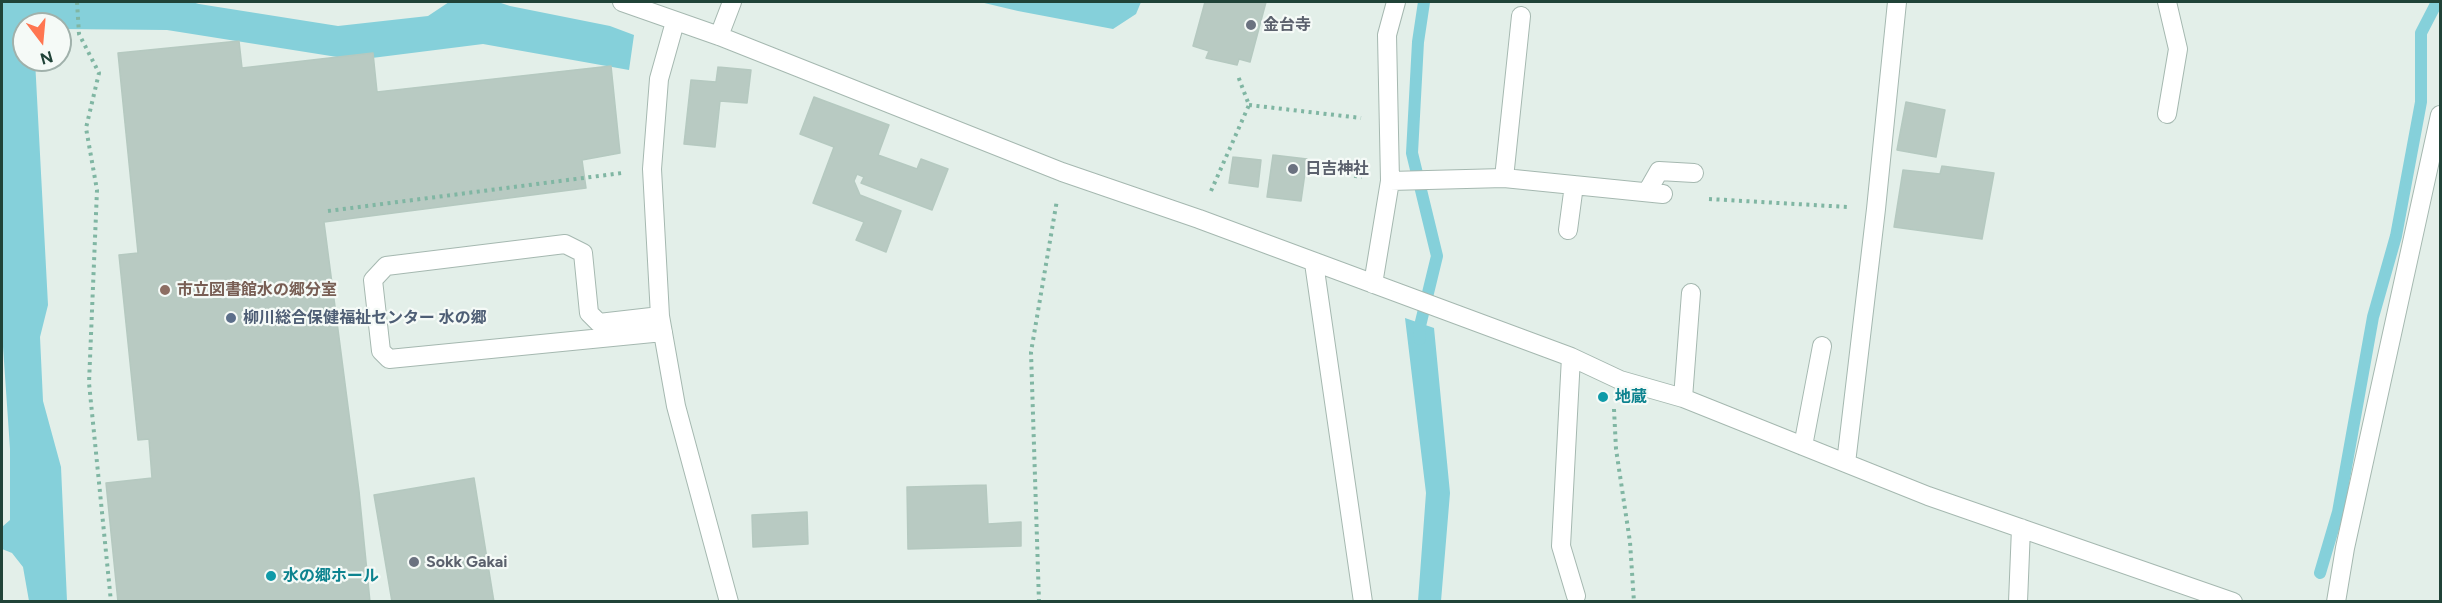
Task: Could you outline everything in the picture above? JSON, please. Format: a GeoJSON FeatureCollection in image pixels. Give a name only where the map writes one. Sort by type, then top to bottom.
{"type":"FeatureCollection","features":[{"type":"Feature","properties":{"kind":"street"},"geometry":{"type":"LineString","coordinates":[[622,2],[719,36],[1062,172],[1198,219],[1571,357],[1620,380],[1683,399],[1928,495],[2233,602]]}},
{"type":"Feature","properties":{"kind":"street"},"geometry":{"type":"LineString","coordinates":[[719,36],[732,2]]}},
{"type":"Feature","properties":{"kind":"street"},"geometry":{"type":"LineString","coordinates":[[1373,284],[1396,181],[1388,121],[1387,35],[1396,2]]}},
{"type":"Feature","properties":{"kind":"street"},"geometry":{"type":"LineString","coordinates":[[1846,463],[1897,2]]}},
{"type":"Feature","properties":{"kind":"street"},"geometry":{"type":"LineString","coordinates":[[2167,2],[2178,49],[2167,114]]}},
{"type":"Feature","properties":{"kind":"street"},"geometry":{"type":"LineString","coordinates":[[1504,178],[1521,16]]}},
{"type":"Feature","properties":{"kind":"street"},"geometry":{"type":"LineString","coordinates":[[675,22],[659,79],[652,169],[661,324],[676,406],[729,602]]}},
{"type":"Feature","properties":{"kind":"street"},"geometry":{"type":"LineString","coordinates":[[2336,602],[2345,548],[2440,116]]}},
{"type":"Feature","properties":{"kind":"street"},"geometry":{"type":"LineString","coordinates":[[1396,181],[1504,178],[1655,193],[1659,171],[1694,173]]}},
{"type":"Feature","properties":{"kind":"street"},"geometry":{"type":"LineString","coordinates":[[1568,230],[1574,185]]}},
{"type":"Feature","properties":{"kind":"street"},"geometry":{"type":"LineString","coordinates":[[565,244],[583,253],[589,313],[599,323],[661,324],[389,359],[381,351],[373,280],[386,266],[565,244]]}},
{"type":"Feature","properties":{"kind":"street"},"geometry":{"type":"LineString","coordinates":[[1314,263],[1363,602]]}},
{"type":"Feature","properties":{"kind":"street"},"geometry":{"type":"LineString","coordinates":[[1683,399],[1691,293]]}},
{"type":"Feature","properties":{"kind":"street"},"geometry":{"type":"LineString","coordinates":[[1803,446],[1822,346]]}},
{"type":"Feature","properties":{"kind":"street"},"geometry":{"type":"LineString","coordinates":[[1571,357],[1561,546],[1576,596]]}},
{"type":"Feature","properties":{"kind":"street"},"geometry":{"type":"LineString","coordinates":[[2018,602],[2021,528]]}},
{"type":"Feature","properties":{"kind":"path"},"geometry":{"type":"LineString","coordinates":[[76,2],[79,34],[99,73],[86,128],[97,190],[89,383],[111,602]]}},
{"type":"Feature","properties":{"kind":"path"},"geometry":{"type":"LineString","coordinates":[[1198,219],[1250,105],[1238,76]]}},
{"type":"Feature","properties":{"kind":"path"},"geometry":{"type":"LineString","coordinates":[[1250,105],[1388,121]]}},
{"type":"Feature","properties":{"kind":"path"},"geometry":{"type":"LineString","coordinates":[[328,211],[652,169]]}},
{"type":"Feature","properties":{"kind":"path"},"geometry":{"type":"LineString","coordinates":[[1039,602],[1030,352],[1062,172]]}},
{"type":"Feature","properties":{"kind":"path"},"geometry":{"type":"LineString","coordinates":[[1655,193],[1738,202],[1876,208]]}},
{"type":"Feature","properties":{"kind":"path"},"geometry":{"type":"LineString","coordinates":[[1620,380],[1614,403],[1616,449],[1630,542],[1634,602]]}},
{"type":"Feature","properties":{"kind":"water"},"geometry":{"type":"Polygon","coordinates":[[[2,2],[192,2],[338,26],[428,16],[449,2],[498,2],[610,26],[634,35],[629,70],[483,44],[356,60],[167,30],[72,29],[72,12],[12,12],[12,72],[36,72],[48,305],[40,337],[43,401],[61,467],[67,601],[29,601],[23,567],[12,553],[2,549],[2,527],[10,520],[10,449],[2,332],[2,2]]]}},
{"type":"Feature","properties":{"kind":"water"},"geometry":{"type":"Polygon","coordinates":[[[980,2],[1141,2],[1136,14],[1113,29],[980,2]]]}},
{"type":"Feature","properties":{"kind":"water"},"geometry":{"type":"Polygon","coordinates":[[[1405,318],[1434,328],[1450,493],[1441,601],[1418,601],[1426,493],[1405,318]]]}},
{"type":"Feature","properties":{"kind":"building"},"geometry":{"type":"Polygon","coordinates":[[[1205,2],[1266,2],[1250,62],[1239,59],[1237,65],[1206,58],[1209,51],[1193,46],[1205,2]]]}},
{"type":"Feature","properties":{"kind":"building","name":"柳川総合保健福祉センター 水の郷"},"geometry":{"type":"Polygon","coordinates":[[[239,41],[242,68],[373,53],[377,92],[611,66],[620,153],[582,160],[586,188],[324,222],[359,491],[370,602],[118,602],[106,483],[152,478],[149,439],[138,440],[119,255],[138,253],[118,53],[239,41]]]}},
{"type":"Feature","properties":{"kind":"building"},"geometry":{"type":"Polygon","coordinates":[[[718,67],[751,70],[747,103],[720,101],[715,147],[684,144],[691,80],[716,82],[718,67]]]}},
{"type":"Feature","properties":{"kind":"building"},"geometry":{"type":"Polygon","coordinates":[[[814,97],[889,125],[878,155],[917,169],[921,159],[948,169],[932,210],[861,183],[864,177],[857,174],[854,181],[860,195],[901,211],[886,252],[856,240],[864,222],[813,203],[834,147],[800,134],[814,97]]]}},
{"type":"Feature","properties":{"kind":"building"},"geometry":{"type":"Polygon","coordinates":[[[1906,102],[1945,110],[1936,157],[1897,150],[1906,102]]]}},
{"type":"Feature","properties":{"kind":"building"},"geometry":{"type":"Polygon","coordinates":[[[1273,155],[1307,159],[1301,201],[1267,197],[1273,155]]]}},
{"type":"Feature","properties":{"kind":"building"},"geometry":{"type":"Polygon","coordinates":[[[1233,157],[1261,160],[1258,187],[1229,183],[1233,157]]]}},
{"type":"Feature","properties":{"kind":"building"},"geometry":{"type":"Polygon","coordinates":[[[1942,166],[1994,173],[1982,239],[1894,227],[1903,170],[1940,174],[1942,166]]]}},
{"type":"Feature","properties":{"kind":"building"},"geometry":{"type":"Polygon","coordinates":[[[474,478],[494,602],[392,602],[374,495],[474,478]]]}},
{"type":"Feature","properties":{"kind":"building"},"geometry":{"type":"Polygon","coordinates":[[[986,485],[988,524],[1021,522],[1021,546],[908,549],[907,487],[986,485]]]}},
{"type":"Feature","properties":{"kind":"building"},"geometry":{"type":"Polygon","coordinates":[[[807,512],[808,544],[753,547],[752,515],[807,512]]]}},
{"type":"Feature","properties":{"kind":"waterway"},"geometry":{"type":"LineString","coordinates":[[1420,339],[1419,330],[1437,256],[1412,153],[1418,42],[1424,2]]}},
{"type":"Feature","properties":{"kind":"waterway"},"geometry":{"type":"LineString","coordinates":[[2320,573],[2338,512],[2373,317],[2396,236],[2421,102],[2421,33],[2437,2]]}},
{"type":"Feature","properties":{"kind":"place","name":"金台寺"},"geometry":{"type":"Point","coordinates":[1251,25]}},
{"type":"Feature","properties":{"kind":"place","name":"日吉神社"},"geometry":{"type":"Point","coordinates":[1293,169]}},
{"type":"Feature","properties":{"kind":"place","name":"市立図書館水の郷分室"},"geometry":{"type":"Point","coordinates":[165,290]}},
{"type":"Feature","properties":{"kind":"place","name":"柳川総合保健福祉センター 水の郷"},"geometry":{"type":"Point","coordinates":[231,318]}},
{"type":"Feature","properties":{"kind":"place","name":"地蔵"},"geometry":{"type":"Point","coordinates":[1603,397]}},
{"type":"Feature","properties":{"kind":"place","name":"Sokk Gakai"},"geometry":{"type":"Point","coordinates":[414,562]}},
{"type":"Feature","properties":{"kind":"place","name":"水の郷ホール"},"geometry":{"type":"Point","coordinates":[271,576]}}]}
